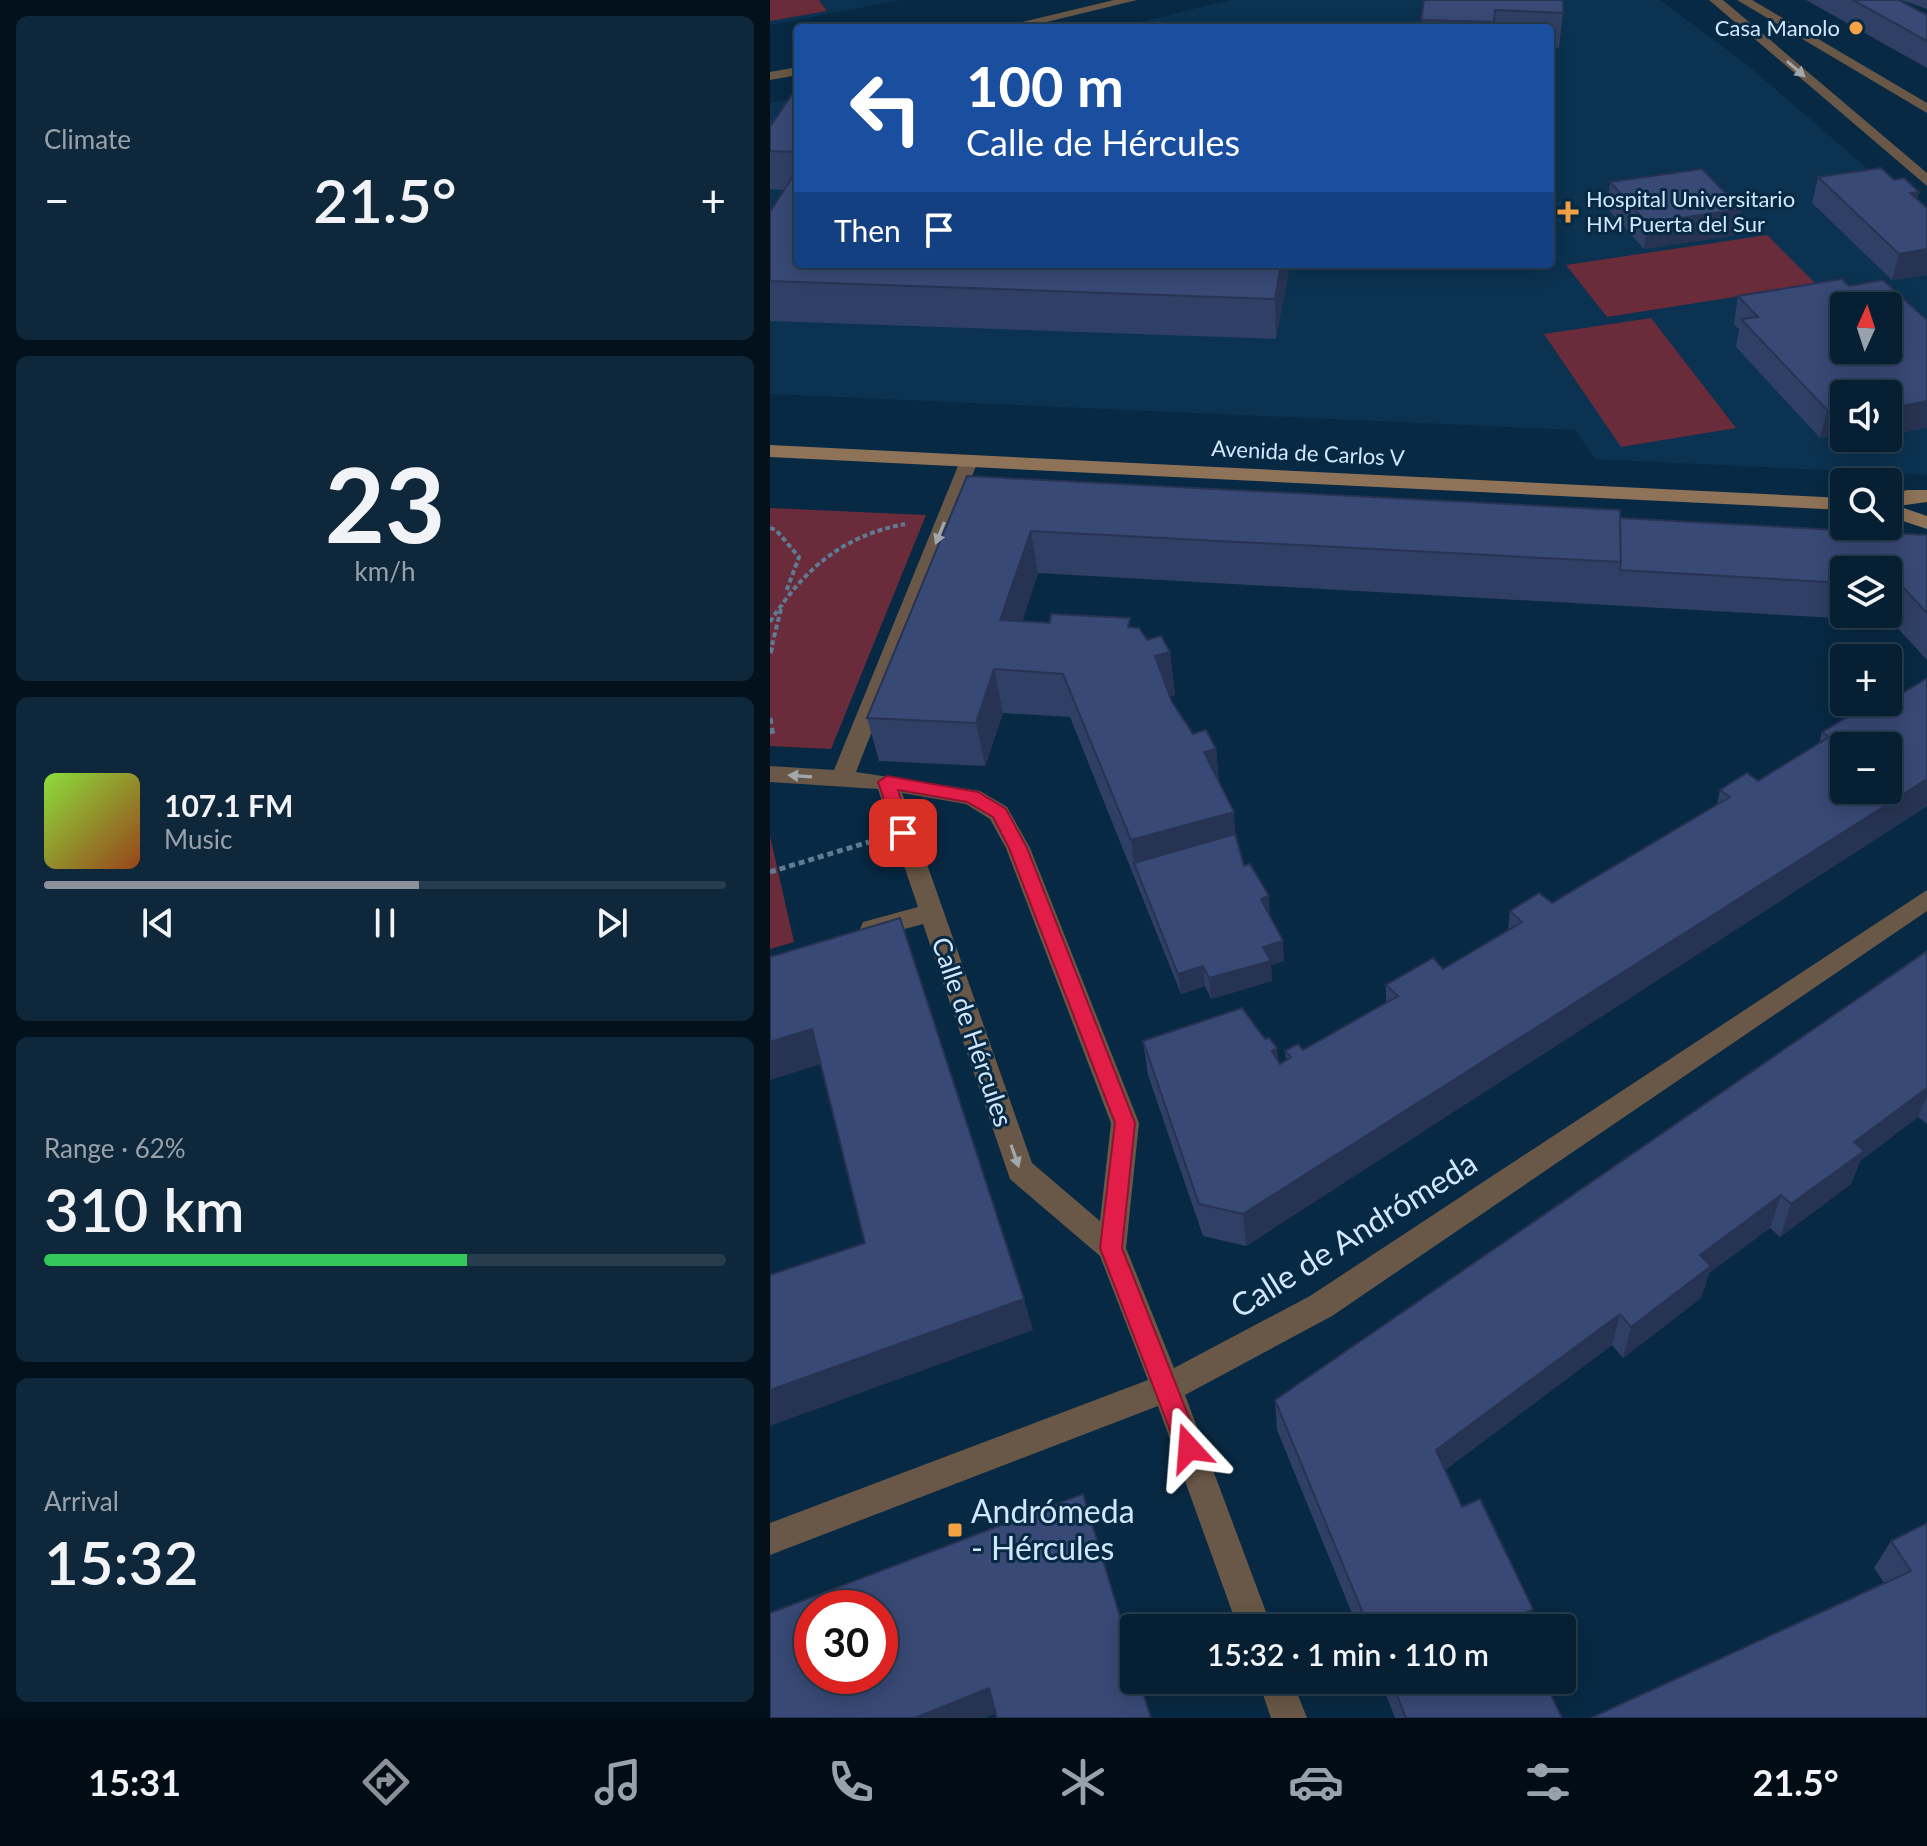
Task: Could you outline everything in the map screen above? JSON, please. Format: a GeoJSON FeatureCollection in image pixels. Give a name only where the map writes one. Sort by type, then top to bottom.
{"type":"FeatureCollection","features":[{"type":"Feature","properties":{"kind":"street"},"geometry":{"type":"LineString","coordinates":[[1022,24],[1131,0]]}},
{"type":"Feature","properties":{"kind":"street"},"geometry":{"type":"LineString","coordinates":[[1715,0],[1927,181]]}},
{"type":"Feature","properties":{"kind":"street"},"geometry":{"type":"LineString","coordinates":[[1743,0],[1927,109]]}},
{"type":"Feature","properties":{"kind":"street"},"geometry":{"type":"LineString","coordinates":[[770,76],[794,72]]}},
{"type":"Feature","properties":{"kind":"street","name":"Avenida de Carlos V"},"geometry":{"type":"LineString","coordinates":[[770,451],[1830,503]]}},
{"type":"Feature","properties":{"kind":"street"},"geometry":{"type":"LineString","coordinates":[[842,779],[969,461]]}},
{"type":"Feature","properties":{"kind":"street"},"geometry":{"type":"LineString","coordinates":[[1902,498],[1927,496]]}},
{"type":"Feature","properties":{"kind":"street"},"geometry":{"type":"LineString","coordinates":[[1902,514],[1927,523]]}},
{"type":"Feature","properties":{"kind":"street","name":"Calle de Hércules"},"geometry":{"type":"LineString","coordinates":[[770,774],[887,782],[972,797],[999,813],[1018,848],[1125,1123],[1111,1248]]}},
{"type":"Feature","properties":{"kind":"street","name":"Calle de Hércules"},"geometry":{"type":"LineString","coordinates":[[887,782],[1020,1170],[1111,1248],[1167,1388],[1250,1614]]}},
{"type":"Feature","properties":{"kind":"street","name":"Calle de Andrómeda"},"geometry":{"type":"LineString","coordinates":[[770,1539],[1167,1388],[1321,1306],[1927,899]]}},
{"type":"Feature","properties":{"kind":"street"},"geometry":{"type":"LineString","coordinates":[[843,938],[930,913]]}},
{"type":"Feature","properties":{"kind":"street"},"geometry":{"type":"LineString","coordinates":[[1280,1694],[1289,1718]]}},
{"type":"Feature","properties":{"kind":"path"},"geometry":{"type":"LineString","coordinates":[[770,622],[784,598],[818,559],[872,529],[917,523],[943,524]]}},
{"type":"Feature","properties":{"kind":"path"},"geometry":{"type":"LineString","coordinates":[[770,528],[776,530],[799,557],[784,598],[770,653]]}},
{"type":"Feature","properties":{"kind":"path"},"geometry":{"type":"LineString","coordinates":[[770,872],[903,833]]}},
{"type":"Feature","properties":{"kind":"shaded area"},"geometry":{"type":"Polygon","coordinates":[[[770,0],[901,0],[770,25],[770,0]]]}},
{"type":"Feature","properties":{"kind":"shaded area"},"geometry":{"type":"Polygon","coordinates":[[[770,0],[819,0],[827,11],[770,21],[770,0]]]}},
{"type":"Feature","properties":{"kind":"shaded area","name":"Hospital Universitario HM Puerta del Sur"},"geometry":{"type":"Polygon","coordinates":[[[1230,0],[1660,0],[1745,63],[1927,220],[1927,475],[1902,474],[1902,468],[1830,470],[1595,459],[1575,430],[770,394],[770,103],[794,98],[794,268],[1554,268],[1554,24],[1133,24],[1230,0]]]}},
{"type":"Feature","properties":{"kind":"shaded area"},"geometry":{"type":"Polygon","coordinates":[[[1767,235],[1816,284],[1607,317],[1566,265],[1767,235]]]}},
{"type":"Feature","properties":{"kind":"shaded area"},"geometry":{"type":"Polygon","coordinates":[[[1651,318],[1736,428],[1621,447],[1544,334],[1651,318]]]}},
{"type":"Feature","properties":{"kind":"shaded area"},"geometry":{"type":"Polygon","coordinates":[[[770,508],[926,515],[831,749],[770,746],[770,508]]]}},
{"type":"Feature","properties":{"kind":"shaded area"},"geometry":{"type":"Polygon","coordinates":[[[770,836],[794,942],[770,949],[770,836]]]}},
{"type":"Feature","properties":{"kind":"building"},"geometry":{"type":"Polygon","coordinates":[[[1424,0],[1563,0],[1563,13],[1495,10],[1494,22],[1421,20],[1424,0]]]}},
{"type":"Feature","properties":{"kind":"building"},"geometry":{"type":"Polygon","coordinates":[[[1853,0],[1899,0],[1927,15],[1927,41],[1853,0]]]}},
{"type":"Feature","properties":{"kind":"building"},"geometry":{"type":"Polygon","coordinates":[[[794,91],[794,152],[770,151],[770,127],[794,91]]]}},
{"type":"Feature","properties":{"kind":"building"},"geometry":{"type":"Polygon","coordinates":[[[1881,168],[1894,180],[1904,178],[1919,192],[1910,193],[1927,208],[1927,249],[1899,254],[1818,177],[1881,168]]]}},
{"type":"Feature","properties":{"kind":"building"},"geometry":{"type":"Polygon","coordinates":[[[1702,169],[1741,209],[1647,223],[1610,182],[1702,169]]]}},
{"type":"Feature","properties":{"kind":"building"},"geometry":{"type":"Polygon","coordinates":[[[794,174],[794,268],[1280,268],[1275,299],[770,281],[770,212],[794,174]]]}},
{"type":"Feature","properties":{"kind":"building"},"geometry":{"type":"Polygon","coordinates":[[[1842,279],[1849,286],[1883,280],[1896,292],[1830,292],[1830,364],[1902,364],[1902,297],[1927,320],[1927,401],[1902,406],[1902,380],[1830,380],[1830,409],[1827,410],[1741,319],[1758,317],[1738,296],[1842,279]]]}},
{"type":"Feature","properties":{"kind":"building"},"geometry":{"type":"Polygon","coordinates":[[[967,476],[1620,510],[1621,562],[1031,531],[1000,620],[1050,623],[1051,614],[1130,618],[1128,627],[1139,628],[1147,640],[1161,636],[1170,652],[1155,656],[1172,702],[1193,734],[1206,730],[1216,749],[1204,752],[1234,812],[1131,840],[1063,674],[994,669],[976,723],[867,718],[967,476]]]}},
{"type":"Feature","properties":{"kind":"building"},"geometry":{"type":"Polygon","coordinates":[[[1620,518],[1830,530],[1830,540],[1902,540],[1902,534],[1927,535],[1927,613],[1902,586],[1902,556],[1830,556],[1830,582],[1620,570],[1620,518]]]}},
{"type":"Feature","properties":{"kind":"building"},"geometry":{"type":"Polygon","coordinates":[[[1927,678],[1927,779],[1902,795],[1902,732],[1830,732],[1830,804],[1888,804],[1243,1214],[1199,1204],[1143,1041],[1242,1008],[1265,1039],[1269,1038],[1277,1048],[1272,1051],[1280,1064],[1291,1057],[1285,1051],[1298,1044],[1303,1050],[1398,996],[1386,985],[1433,958],[1443,969],[1522,922],[1510,911],[1539,893],[1552,903],[1730,797],[1720,790],[1747,773],[1758,781],[1829,737],[1822,732],[1850,716],[1902,716],[1902,693],[1927,678]]]}},
{"type":"Feature","properties":{"kind":"building"},"geometry":{"type":"Polygon","coordinates":[[[1235,834],[1244,866],[1250,864],[1269,896],[1261,899],[1283,941],[1263,947],[1271,961],[1209,978],[1203,966],[1178,974],[1134,863],[1235,834]]]}},
{"type":"Feature","properties":{"kind":"building"},"geometry":{"type":"Polygon","coordinates":[[[900,918],[1024,1299],[770,1390],[770,1275],[865,1243],[812,1029],[770,1042],[770,957],[900,918]]]}},
{"type":"Feature","properties":{"kind":"building"},"geometry":{"type":"Polygon","coordinates":[[[1927,951],[1927,1088],[1854,1142],[1864,1151],[1791,1204],[1781,1195],[1700,1255],[1711,1266],[1631,1327],[1620,1314],[1436,1450],[1462,1507],[1480,1499],[1533,1609],[1523,1614],[1363,1614],[1275,1400],[1927,951]]]}},
{"type":"Feature","properties":{"kind":"building"},"geometry":{"type":"Polygon","coordinates":[[[1083,1494],[1120,1617],[1120,1694],[1143,1694],[1151,1718],[997,1718],[989,1688],[915,1718],[770,1718],[770,1613],[794,1604],[794,1694],[898,1694],[898,1590],[830,1590],[1083,1494]]]}},
{"type":"Feature","properties":{"kind":"building"},"geometry":{"type":"Polygon","coordinates":[[[1927,1523],[1927,1718],[1591,1718],[1911,1571],[1891,1541],[1927,1523]]]}},
{"type":"Feature","properties":{"kind":"building"},"geometry":{"type":"Polygon","coordinates":[[[1397,1694],[1551,1694],[1562,1718],[1406,1718],[1397,1694]]]}},
{"type":"Feature","properties":{"kind":"place","name":"Casa Manolo"},"geometry":{"type":"Point","coordinates":[1856,28]}},
{"type":"Feature","properties":{"kind":"place","name":"Hospital Universitario HM Puerta del Sur"},"geometry":{"type":"Point","coordinates":[1568,212]}},
{"type":"Feature","properties":{"kind":"place","name":"Andrómeda - Hércules"},"geometry":{"type":"Point","coordinates":[955,1530]}},
{"type":"Feature","properties":{"kind":"route"},"geometry":{"type":"LineString","coordinates":[[903,833],[887,782],[972,797],[999,813],[1018,848],[1125,1123],[1111,1248],[1189,1448]]}}]}
